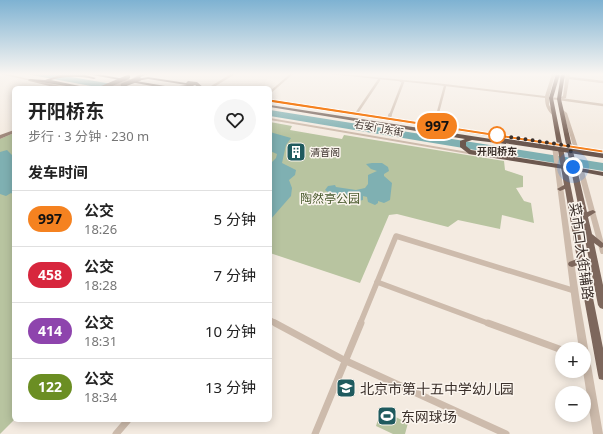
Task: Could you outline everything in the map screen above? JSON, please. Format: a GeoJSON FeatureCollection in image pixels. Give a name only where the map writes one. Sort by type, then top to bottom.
{"type":"FeatureCollection","features":[{"type":"Feature","properties":{"kind":"highway"},"geometry":{"type":"LineString","coordinates":[[272,103],[603,158]]}},
{"type":"Feature","properties":{"kind":"highway"},"geometry":{"type":"LineString","coordinates":[[272,103],[422,130],[494,141]]}},
{"type":"Feature","properties":{"kind":"highway"},"geometry":{"type":"LineString","coordinates":[[422,130],[461,139],[504,142],[603,155]]}},
{"type":"Feature","properties":{"kind":"highway"},"geometry":{"type":"LineString","coordinates":[[461,139],[464,150],[469,152],[603,174]]}},
{"type":"Feature","properties":{"kind":"main road"},"geometry":{"type":"LineString","coordinates":[[550,94],[549,97],[554,115],[557,145],[562,153],[584,216],[603,305]]}},
{"type":"Feature","properties":{"kind":"main road"},"geometry":{"type":"LineString","coordinates":[[559,94],[571,155],[567,168],[564,188],[582,261],[603,375]]}},
{"type":"Feature","properties":{"kind":"main road"},"geometry":{"type":"LineString","coordinates":[[0,133],[12,129]]}},
{"type":"Feature","properties":{"kind":"main road"},"geometry":{"type":"LineString","coordinates":[[0,136],[12,132]]}},
{"type":"Feature","properties":{"kind":"main road"},"geometry":{"type":"LineString","coordinates":[[584,216],[593,212]]}},
{"type":"Feature","properties":{"kind":"main road"},"geometry":{"type":"LineString","coordinates":[[588,235],[602,248]]}},
{"type":"Feature","properties":{"kind":"main road"},"geometry":{"type":"LineString","coordinates":[[572,264],[582,261]]}},
{"type":"Feature","properties":{"kind":"street"},"geometry":{"type":"LineString","coordinates":[[356,114],[369,94]]}},
{"type":"Feature","properties":{"kind":"street"},"geometry":{"type":"LineString","coordinates":[[389,119],[397,94]]}},
{"type":"Feature","properties":{"kind":"street"},"geometry":{"type":"LineString","coordinates":[[434,126],[443,94]]}},
{"type":"Feature","properties":{"kind":"street"},"geometry":{"type":"LineString","coordinates":[[523,94],[549,97]]}},
{"type":"Feature","properties":{"kind":"street"},"geometry":{"type":"LineString","coordinates":[[524,94],[603,105]]}},
{"type":"Feature","properties":{"kind":"street"},"geometry":{"type":"LineString","coordinates":[[272,103],[356,114],[603,152]]}},
{"type":"Feature","properties":{"kind":"street"},"geometry":{"type":"LineString","coordinates":[[562,111],[566,114],[576,147]]}},
{"type":"Feature","properties":{"kind":"street","name":"右安门东街"},"geometry":{"type":"LineString","coordinates":[[272,119],[464,150]]}},
{"type":"Feature","properties":{"kind":"street"},"geometry":{"type":"LineString","coordinates":[[557,145],[555,152],[567,168],[593,212],[602,248]]}},
{"type":"Feature","properties":{"kind":"street","name":"菜市口大街辅路"},"geometry":{"type":"LineString","coordinates":[[564,188],[575,291],[582,342]]}},
{"type":"Feature","properties":{"kind":"street"},"geometry":{"type":"LineString","coordinates":[[315,434],[396,236],[575,291]]}},
{"type":"Feature","properties":{"kind":"street"},"geometry":{"type":"LineString","coordinates":[[377,282],[555,347]]}},
{"type":"Feature","properties":{"kind":"street"},"geometry":{"type":"LineString","coordinates":[[272,321],[344,360],[506,434]]}},
{"type":"Feature","properties":{"kind":"street","name":"菜市口大街辅路"},"geometry":{"type":"LineString","coordinates":[[588,378],[598,434]]}},
{"type":"Feature","properties":{"kind":"street"},"geometry":{"type":"LineString","coordinates":[[116,434],[126,422]]}},
{"type":"Feature","properties":{"kind":"green space","name":"陶然亭公园"},"geometry":{"type":"Polygon","coordinates":[[[272,122],[292,126],[290,130],[342,139],[344,135],[504,161],[505,170],[523,176],[523,187],[516,188],[524,201],[531,203],[534,223],[502,215],[500,229],[458,220],[448,227],[397,214],[389,215],[360,283],[272,254],[272,122]]]}},
{"type":"Feature","properties":{"kind":"green space"},"geometry":{"type":"Polygon","coordinates":[[[12,134],[12,422],[0,434],[0,139],[12,134]]]}},
{"type":"Feature","properties":{"kind":"green space","name":"东网球场"},"geometry":{"type":"Polygon","coordinates":[[[381,410],[408,423],[405,434],[393,434],[376,426],[381,410]]]}},
{"type":"Feature","properties":{"kind":"water"},"geometry":{"type":"Polygon","coordinates":[[[272,110],[603,163],[603,171],[272,116],[272,110]]]}},
{"type":"Feature","properties":{"kind":"water"},"geometry":{"type":"Polygon","coordinates":[[[272,133],[291,138],[286,145],[282,163],[296,170],[295,175],[289,180],[292,188],[291,196],[272,218],[272,162],[276,158],[277,154],[272,152],[272,133]]]}},
{"type":"Feature","properties":{"kind":"water"},"geometry":{"type":"Polygon","coordinates":[[[7,150],[12,155],[12,194],[6,196],[0,194],[0,152],[7,150]]]}},
{"type":"Feature","properties":{"kind":"water"},"geometry":{"type":"Polygon","coordinates":[[[382,163],[388,167],[389,171],[384,174],[384,176],[392,183],[390,200],[384,203],[378,201],[375,205],[368,202],[367,197],[363,196],[363,200],[353,201],[338,197],[325,190],[328,186],[335,185],[336,187],[356,190],[365,188],[368,184],[368,175],[377,171],[371,169],[366,164],[382,163]]]}},
{"type":"Feature","properties":{"kind":"bus line","name":"997"},"geometry":{"type":"LineString","coordinates":[[272,101],[603,152]]}},
{"type":"Feature","properties":{"kind":"place","name":"开阳桥东"},"geometry":{"type":"Point","coordinates":[497,135]}},
{"type":"Feature","properties":{"kind":"place","name":"清音阁"},"geometry":{"type":"Point","coordinates":[296,152]}},
{"type":"Feature","properties":{"kind":"place","name":"北京市第十五中学幼儿园"},"geometry":{"type":"Point","coordinates":[346,388]}},
{"type":"Feature","properties":{"kind":"place","name":"东网球场"},"geometry":{"type":"Point","coordinates":[387,416]}},
{"type":"Feature","properties":{"kind":"route"},"geometry":{"type":"LineString","coordinates":[[497,135],[570,146],[573,167]]}}]}
